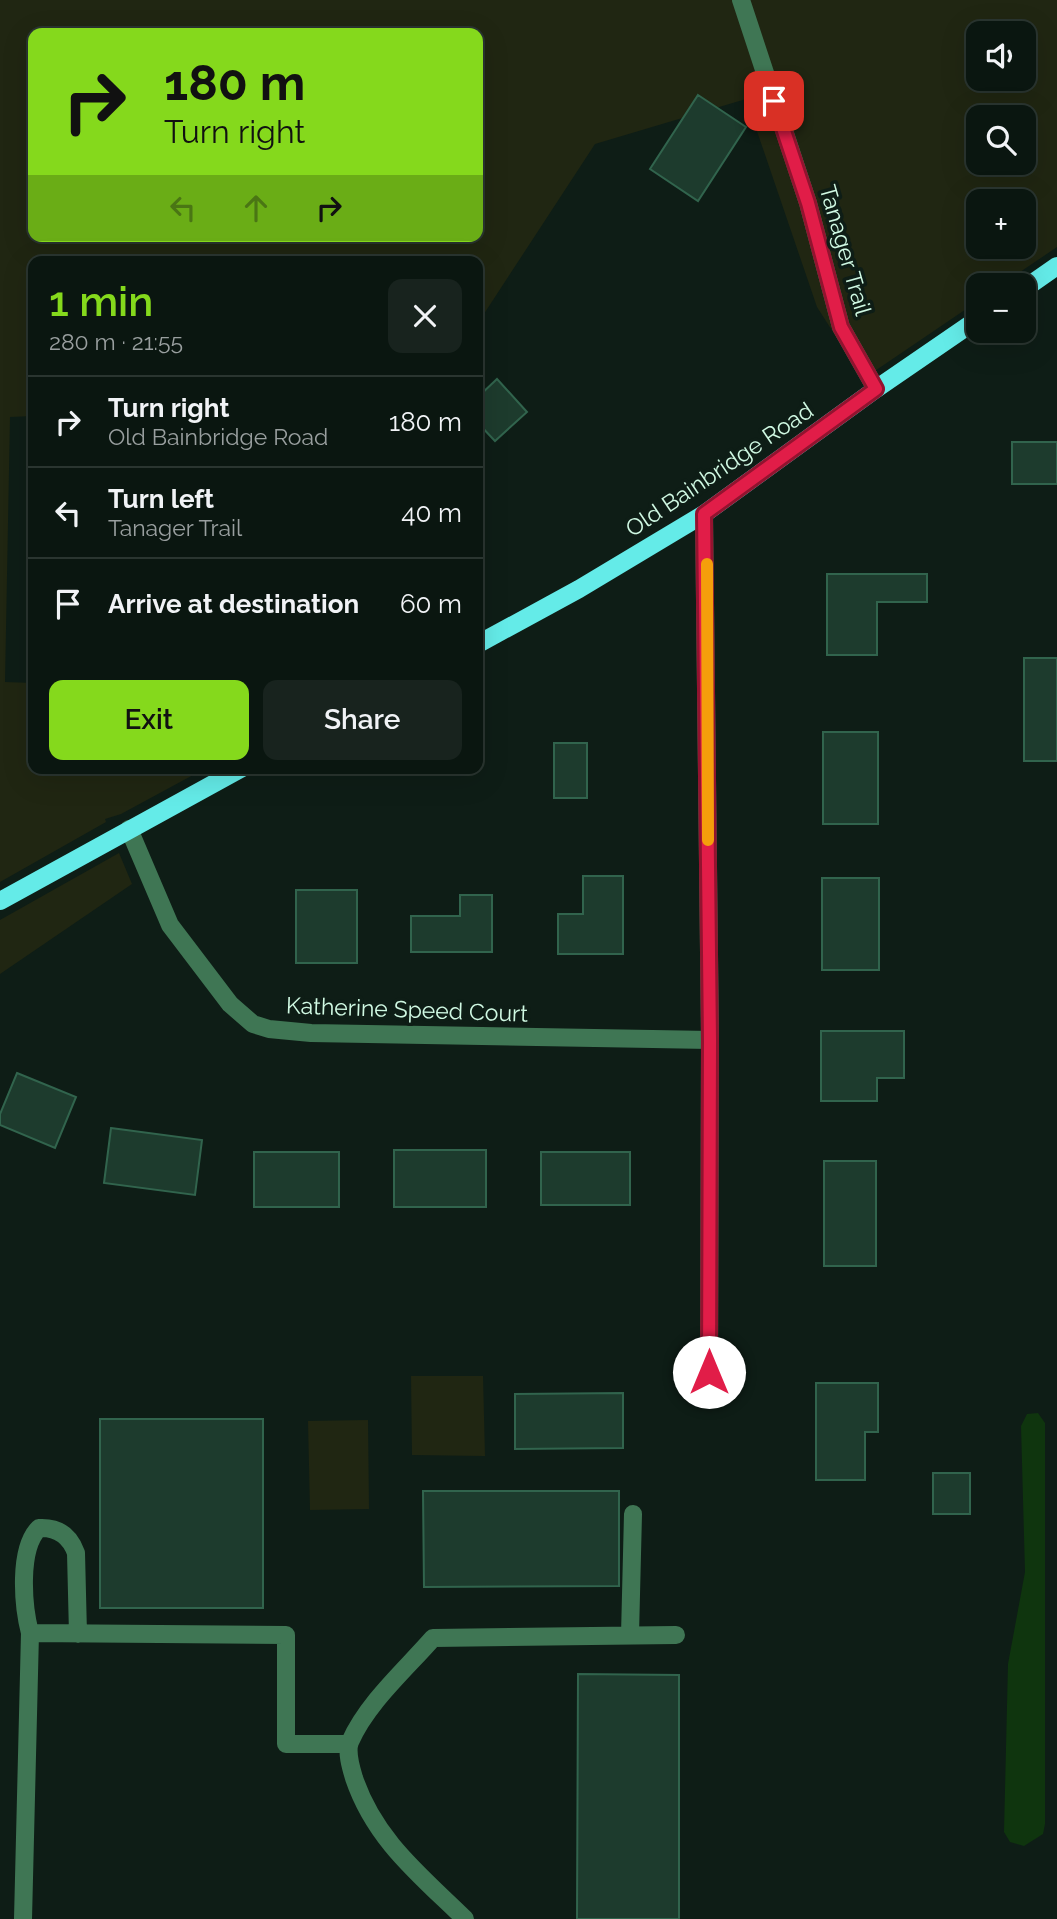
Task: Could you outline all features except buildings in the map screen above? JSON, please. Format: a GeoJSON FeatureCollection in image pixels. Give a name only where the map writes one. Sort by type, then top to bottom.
{"type":"FeatureCollection","features":[{"type":"Feature","properties":{"kind":"main road"},"geometry":{"type":"LineString","coordinates":[[1036,281],[1057,266]]}},
{"type":"Feature","properties":{"kind":"main road","name":"Old Bainbridge Road"},"geometry":{"type":"LineString","coordinates":[[483,641],[579,589],[704,514],[966,327]]}},
{"type":"Feature","properties":{"kind":"main road"},"geometry":{"type":"LineString","coordinates":[[0,901],[231,774]]}},
{"type":"Feature","properties":{"kind":"street","name":"Tanager Trail"},"geometry":{"type":"LineString","coordinates":[[740,0],[808,203],[841,327],[876,389]]}},
{"type":"Feature","properties":{"kind":"street"},"geometry":{"type":"LineString","coordinates":[[704,514],[710,1040],[709,1372]]}},
{"type":"Feature","properties":{"kind":"street","name":"Katherine Speed Court"},"geometry":{"type":"LineString","coordinates":[[128,829],[170,925],[230,1004],[253,1024],[311,1033],[710,1040]]}},
{"type":"Feature","properties":{"kind":"street"},"geometry":{"type":"LineString","coordinates":[[630,1635],[633,1514]]}},
{"type":"Feature","properties":{"kind":"street"},"geometry":{"type":"LineString","coordinates":[[23,1919],[30,1633],[23,1607],[28,1549],[31,1536],[39,1528],[50,1527],[66,1536],[76,1553],[78,1633]]}},
{"type":"Feature","properties":{"kind":"street"},"geometry":{"type":"LineString","coordinates":[[30,1633],[286,1635],[286,1744],[349,1744]]}},
{"type":"Feature","properties":{"kind":"street"},"geometry":{"type":"LineString","coordinates":[[465,1919],[401,1856],[373,1822],[350,1766],[349,1744],[369,1712],[433,1638],[676,1635]]}},
{"type":"Feature","properties":{"kind":"shaded area"},"geometry":{"type":"Polygon","coordinates":[[[0,0],[1057,0],[1057,247],[1019,273],[966,273],[966,309],[863,379],[817,307],[746,99],[595,144],[483,315],[483,256],[28,256],[28,416],[10,417],[5,682],[28,683],[28,774],[195,774],[121,814],[105,819],[106,822],[0,882],[0,0]]]}},
{"type":"Feature","properties":{"kind":"shaded area"},"geometry":{"type":"Polygon","coordinates":[[[119,853],[132,884],[0,974],[0,920],[119,853]]]}},
{"type":"Feature","properties":{"kind":"shaded area"},"geometry":{"type":"Polygon","coordinates":[[[411,1376],[483,1376],[485,1456],[412,1455],[411,1376]]]}},
{"type":"Feature","properties":{"kind":"shaded area"},"geometry":{"type":"Polygon","coordinates":[[[1038,1413],[1045,1423],[1045,1824],[1043,1834],[1024,1846],[1010,1842],[1004,1832],[1008,1664],[1025,1572],[1021,1426],[1027,1414],[1038,1413]]]}},
{"type":"Feature","properties":{"kind":"shaded area"},"geometry":{"type":"Polygon","coordinates":[[[368,1420],[369,1509],[310,1510],[308,1421],[368,1420]]]}},
{"type":"Feature","properties":{"kind":"slow traffic"},"geometry":{"type":"LineString","coordinates":[[707,564],[708,840]]}},
{"type":"Feature","properties":{"kind":"route"},"geometry":{"type":"LineString","coordinates":[[709,1372],[710,1040],[704,514],[876,389],[841,327],[808,203],[774,101]]}}]}
